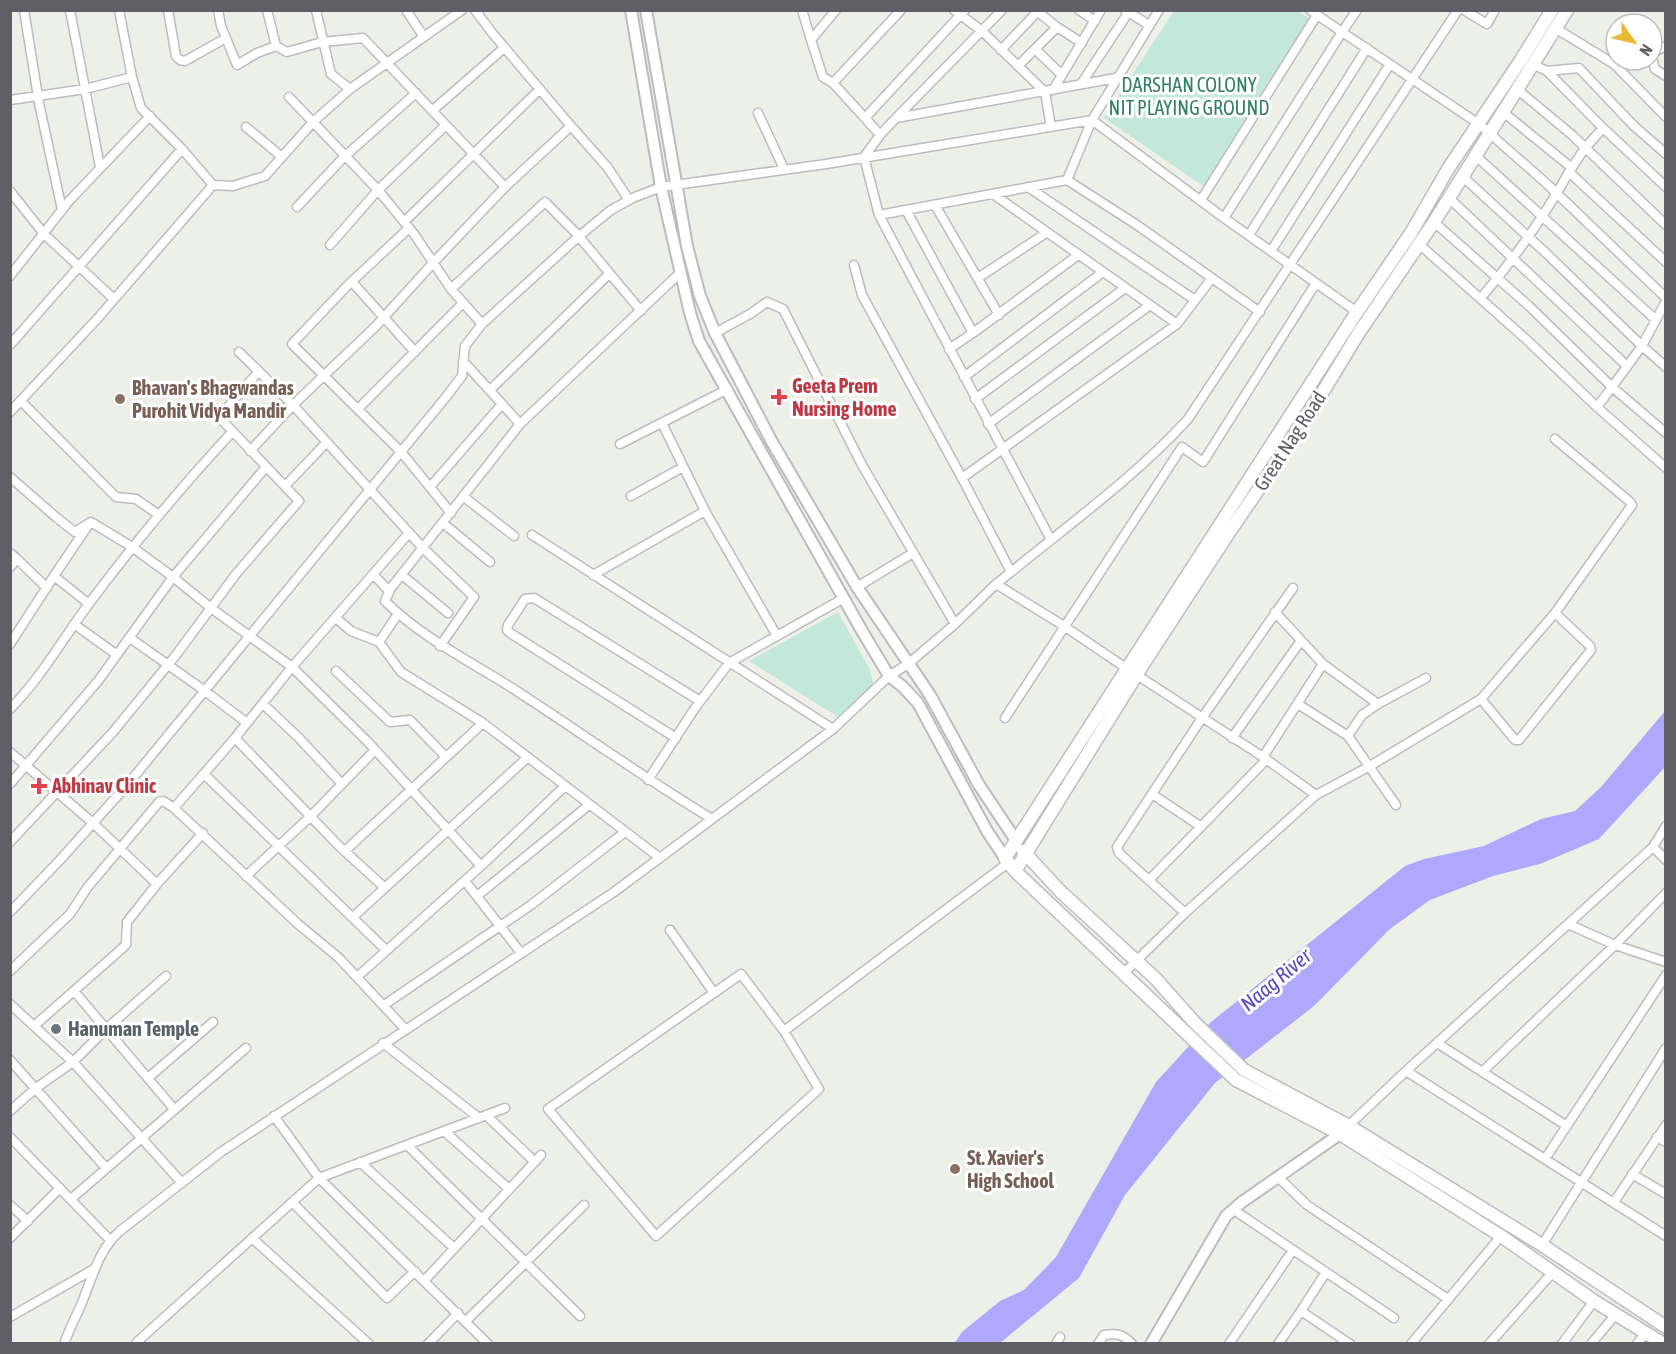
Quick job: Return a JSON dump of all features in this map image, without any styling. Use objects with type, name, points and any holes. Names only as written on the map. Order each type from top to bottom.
[{"type":"main road","name":"Great Nag Road","points":[[1009,864],[1017,842],[1126,668],[1357,312],[1411,233],[1448,169],[1552,10]]},
{"type":"main road","name":"Great Nag Road","points":[[1009,864],[1026,855],[1137,675],[1434,222],[1567,10]]},
{"type":"main road","points":[[1357,312],[1368,320]]},
{"type":"main road","points":[[1126,668],[1137,675]]},
{"type":"main road","points":[[1017,842],[1026,855],[1061,892],[1137,960],[1240,1075]]},
{"type":"main road","points":[[1009,864],[1184,1033],[1240,1075],[1345,1130],[1542,1245],[1665,1327]]},
{"type":"main road","points":[[1345,1130],[1594,1300],[1664,1344]]},
{"type":"main road","points":[[1533,1259],[1542,1245]]},
{"type":"main road","points":[[1553,1272],[1563,1259]]},
{"type":"street","points":[[24,10],[38,96],[62,210]]},
{"type":"street","points":[[70,10],[100,167]]},
{"type":"street","points":[[119,10],[132,77],[141,108],[182,149],[213,185],[233,186],[265,176],[313,122],[350,89],[462,10]]},
{"type":"street","points":[[168,10],[176,56],[180,60],[185,61],[226,38]]},
{"type":"street","points":[[218,10],[237,65],[257,53],[276,46]]},
{"type":"street","points":[[267,10],[276,46],[286,52],[322,42],[363,38],[506,187]]},
{"type":"street","points":[[316,10],[330,75],[350,89]]},
{"type":"street","points":[[406,10],[424,37]]},
{"type":"street","points":[[475,10],[504,48],[608,168],[629,200]]},
{"type":"street","points":[[631,10],[661,187],[699,341],[889,676],[918,703],[987,831],[1009,864],[784,1031]]},
{"type":"street","points":[[646,10],[687,246],[700,296],[715,333],[772,442],[857,587],[930,695],[978,785],[1017,842]]},
{"type":"street","points":[[802,10],[823,77],[833,82],[880,135]]},
{"type":"street","points":[[811,40],[836,10]]},
{"type":"street","points":[[833,82],[901,10]]},
{"type":"street","points":[[864,157],[880,135],[1002,10]]},
{"type":"street","points":[[1079,10],[1095,21]]},
{"type":"street","points":[[1051,127],[1049,91],[1062,75],[1101,10]]},
{"type":"street","points":[[1067,180],[1092,120],[1159,10]]},
{"type":"street","points":[[1224,218],[1357,10]]},
{"type":"street","points":[[64,1344],[94,1269],[110,1240],[220,1152],[614,892],[832,729],[889,676],[908,664],[954,624],[996,584],[1098,502],[1171,438],[1188,419],[1291,266],[1458,10]]},
{"type":"street","points":[[1464,10],[1486,24],[1495,10]]},
{"type":"street","points":[[1001,50],[1039,11],[1057,27],[1082,43]]},
{"type":"street","points":[[1081,84],[1127,11],[1149,25]]},
{"type":"street","points":[[865,118],[960,12],[1018,66],[1049,91]]},
{"type":"street","points":[[1201,200],[1314,13],[1479,124],[1556,194],[1665,300],[1642,346],[1597,407]]},
{"type":"street","points":[[1018,66],[1057,27]]},
{"type":"street","points":[[1555,28],[1604,58]]},
{"type":"street","points":[[433,110],[504,48]]},
{"type":"street","points":[[1249,236],[1367,48]]},
{"type":"street","points":[[1035,49],[1062,75]]},
{"type":"street","points":[[1271,251],[1390,64]]},
{"type":"street","points":[[1532,64],[1547,71],[1665,187]]},
{"type":"street","points":[[1547,71],[1579,68],[1633,125],[1665,154]]},
{"type":"street","points":[[1622,72],[1665,117]]},
{"type":"street","points":[[10,100],[85,89],[132,77]]},
{"type":"street","points":[[896,118],[1116,78]]},
{"type":"street","points":[[452,513],[402,453],[292,344],[473,153],[540,89]]},
{"type":"street","points":[[1517,89],[1585,148],[1665,225]]},
{"type":"street","points":[[297,207],[345,156],[416,93]]},
{"type":"street","points":[[289,97],[378,190],[406,225],[451,290],[482,324]]},
{"type":"street","points":[[1503,112],[1570,170],[1665,262]]},
{"type":"street","points":[[758,114],[784,169]]},
{"type":"street","points":[[11,273],[100,167],[150,116]]},
{"type":"street","points":[[10,912],[93,823],[402,453],[462,376],[465,346],[482,324],[578,237],[611,210],[629,200],[675,184],[826,164],[1092,120],[1224,218],[1357,312]]},
{"type":"street","points":[[330,245],[378,190],[446,124]]},
{"type":"street","points":[[250,451],[292,405],[326,376],[385,316],[433,262],[506,187],[572,126]]},
{"type":"street","points":[[246,127],[282,158]]},
{"type":"street","points":[[1481,298],[1543,216],[1585,148],[1603,128]]},
{"type":"street","points":[[10,345],[182,149]]},
{"type":"street","points":[[1476,156],[1656,320]]},
{"type":"street","points":[[864,157],[879,215],[1051,540]]},
{"type":"street","points":[[1462,176],[1665,367]]},
{"type":"street","points":[[879,215],[1067,180],[1260,312]]},
{"type":"street","points":[[10,412],[114,299],[213,185]]},
{"type":"street","points":[[1028,187],[1195,300]]},
{"type":"street","points":[[10,191],[44,234],[114,299]]},
{"type":"street","points":[[993,194],[1177,324]]},
{"type":"street","points":[[1449,198],[1628,366]]},
{"type":"street","points":[[451,290],[545,202],[641,311]]},
{"type":"street","points":[[935,205],[999,315]]},
{"type":"street","points":[[906,210],[973,333]]},
{"type":"street","points":[[1434,222],[1498,278],[1612,387],[1665,433]]},
{"type":"street","points":[[978,278],[1046,233]]},
{"type":"street","points":[[1419,244],[1481,298],[1665,468]]},
{"type":"street","points":[[949,350],[1078,255]]},
{"type":"street","points":[[854,265],[862,295],[1011,572]]},
{"type":"street","points":[[681,272],[520,424],[389,591],[385,601],[398,614],[440,646],[508,686],[648,780],[712,819]]},
{"type":"street","points":[[964,377],[1103,272]]},
{"type":"street","points":[[490,390],[609,274]]},
{"type":"street","points":[[962,478],[1177,324],[1212,278]]},
{"type":"street","points":[[352,282],[416,352]]},
{"type":"street","points":[[1171,438],[1203,462],[1316,283]]},
{"type":"street","points":[[975,399],[1125,288]]},
{"type":"street","points":[[715,333],[767,302],[783,309],[862,465],[954,624]]},
{"type":"street","points":[[358,409],[463,303]]},
{"type":"street","points":[[988,424],[1150,305]]},
{"type":"street","points":[[239,352],[327,442],[423,548],[474,597],[440,646]]},
{"type":"street","points":[[463,361],[520,424]]},
{"type":"street","points":[[10,842],[112,732],[168,664],[236,574],[299,501],[219,417],[259,371]]},
{"type":"street","points":[[620,444],[728,389]]},
{"type":"street","points":[[21,400],[116,497],[136,499],[159,515]]},
{"type":"street","points":[[430,487],[502,404]]},
{"type":"street","points":[[662,423],[705,511],[777,636]]},
{"type":"street","points":[[10,709],[27,692],[74,624],[132,547],[232,432]]},
{"type":"street","points":[[1124,973],[1185,913],[1316,795],[1370,766],[1481,699],[1555,613],[1632,505],[1555,439]]},
{"type":"street","points":[[285,486],[327,442]]},
{"type":"street","points":[[1005,718],[1182,447]]},
{"type":"street","points":[[10,784],[66,721],[130,638],[173,577],[266,467]]},
{"type":"street","points":[[631,496],[683,467]]},
{"type":"street","points":[[10,477],[75,532],[91,522]]},
{"type":"street","points":[[464,497],[514,536]]},
{"type":"street","points":[[592,575],[705,511]]},
{"type":"street","points":[[91,522],[132,547],[292,667],[375,750],[481,866]]},
{"type":"street","points":[[10,644],[91,522]]},
{"type":"street","points":[[444,523],[490,562]]},
{"type":"street","points":[[174,808],[235,738],[292,667],[409,533]]},
{"type":"street","points":[[532,535],[832,729]]},
{"type":"street","points":[[857,587],[913,553]]},
{"type":"street","points":[[10,567],[14,556],[47,588]]},
{"type":"street","points":[[373,574],[389,591]]},
{"type":"street","points":[[402,575],[448,613]]},
{"type":"street","points":[[54,576],[89,604]]},
{"type":"street","points":[[996,584],[1065,626],[1126,668]]},
{"type":"street","points":[[1185,913],[1117,849],[1202,718],[1293,588]]},
{"type":"street","points":[[676,738],[510,633],[507,625],[525,599],[534,598],[700,701]]},
{"type":"street","points":[[648,780],[700,701],[729,663],[844,598]]},
{"type":"street","points":[[1275,612],[1300,642],[1323,664],[1378,704]]},
{"type":"street","points":[[1481,699],[1515,741],[1519,741],[1591,650],[1590,646],[1555,613]]},
{"type":"street","points":[[379,642],[398,614]]},
{"type":"street","points":[[336,618],[351,631],[379,642],[401,672],[483,723],[660,858]]},
{"type":"street","points":[[74,624],[117,655]]},
{"type":"street","points":[[130,638],[247,723]]},
{"type":"street","points":[[1232,738],[1300,642]]},
{"type":"street","points":[[1149,880],[1265,758],[1323,664]]},
{"type":"street","points":[[336,671],[390,722],[410,720],[445,756]]},
{"type":"street","points":[[1137,675],[1265,758],[1316,795]]},
{"type":"street","points":[[1348,736],[1362,715],[1426,678]]},
{"type":"street","points":[[263,704],[342,784]]},
{"type":"street","points":[[1298,704],[1348,736],[1396,805]]},
{"type":"street","points":[[346,850],[483,723]]},
{"type":"street","points":[[235,738],[385,888]]},
{"type":"street","points":[[246,876],[311,816],[375,750]]},
{"type":"street","points":[[10,752],[93,823],[157,884]]},
{"type":"street","points":[[353,917],[528,757]]},
{"type":"street","points":[[204,774],[386,950]]},
{"type":"street","points":[[357,977],[465,881],[565,786]]},
{"type":"street","points":[[1152,794],[1200,826]]},
{"type":"street","points":[[13,965],[70,914],[87,888],[159,802],[163,801],[174,808],[298,924],[339,958],[405,1029]]},
{"type":"street","points":[[477,896],[589,805]]},
{"type":"street","points":[[1151,1344],[1226,1216],[1345,1130],[1406,1071],[1653,847],[1665,826]]},
{"type":"street","points":[[384,1005],[501,927],[625,832]]},
{"type":"street","points":[[34,1026],[126,945],[127,922],[157,884],[203,834]]},
{"type":"street","points":[[1653,847],[1665,860]]},
{"type":"street","points":[[465,881],[521,952]]},
{"type":"street","points":[[1482,1072],[1655,906],[1665,893]]},
{"type":"street","points":[[1655,906],[1665,910]]},
{"type":"street","points":[[1568,924],[1615,945],[1665,962]]},
{"type":"street","points":[[670,930],[714,993]]},
{"type":"street","points":[[741,974],[784,1031],[819,1089],[656,1236],[548,1109],[741,974]]},
{"type":"street","points":[[10,1111],[36,1088],[73,1062],[166,975]]},
{"type":"street","points":[[1545,1159],[1665,975]]},
{"type":"street","points":[[74,991],[174,1109]]},
{"type":"street","points":[[10,1004],[73,1062],[182,1183]]},
{"type":"street","points":[[148,1078],[213,1022]]},
{"type":"street","points":[[383,1043],[482,1117],[535,1162]]},
{"type":"street","points":[[1437,1043],[1567,1126]]},
{"type":"street","points":[[71,1199],[246,1048]]},
{"type":"street","points":[[1542,1245],[1665,1048]]},
{"type":"street","points":[[10,1060],[106,1168]]},
{"type":"street","points":[[1406,1071],[1665,1236]]},
{"type":"street","points":[[137,1342],[319,1178],[505,1108]]},
{"type":"street","points":[[274,1116],[319,1178],[489,1344]]},
{"type":"street","points":[[1614,1202],[1632,1174],[1661,1140],[1665,1125]]},
{"type":"street","points":[[444,1131],[509,1189]]},
{"type":"street","points":[[10,1137],[110,1240]]},
{"type":"street","points":[[407,1145],[580,1317]]},
{"type":"street","points":[[424,1281],[541,1155]]},
{"type":"street","points":[[360,1162],[454,1248]]},
{"type":"street","points":[[1632,1174],[1665,1194]]},
{"type":"street","points":[[1278,1177],[1306,1205],[1448,1299]]},
{"type":"street","points":[[10,1238],[60,1188]]},
{"type":"street","points":[[292,1202],[387,1298],[415,1271]]},
{"type":"street","points":[[10,1204],[28,1221]]},
{"type":"street","points":[[466,1321],[584,1205]]},
{"type":"street","points":[[1234,1210],[1394,1318]]},
{"type":"street","points":[[1411,1344],[1500,1236]]},
{"type":"street","points":[[252,1238],[369,1344]]},
{"type":"street","points":[[1229,1344],[1293,1250]]},
{"type":"street","points":[[10,1317],[94,1269]]},
{"type":"street","points":[[1278,1344],[1326,1272]]},
{"type":"street","points":[[1489,1344],[1553,1272]]},
{"type":"street","points":[[1562,1344],[1594,1300]]},
{"type":"street","points":[[1300,1311],[1350,1344]]},
{"type":"street","points":[[428,1344],[458,1313]]},
{"type":"street","points":[[1591,1344],[1616,1314]]},
{"type":"street","points":[[1637,1344],[1646,1332]]},
{"type":"street","points":[[1098,1344],[1104,1335],[1113,1334],[1124,1335],[1132,1344]]},
{"type":"green space","name":"DARSHAN COLONY NIT PLAYING GROUND","points":[[1174,11],[1298,11],[1309,18],[1203,186],[1104,118]]},
{"type":"green space","points":[[838,612],[870,670],[873,682],[865,699],[838,717],[749,661]]},
{"type":"water","name":"Naag River","points":[[1665,711],[1665,767],[1599,839],[1540,864],[1493,876],[1430,900],[1390,929],[1314,1006],[1215,1083],[1125,1195],[1079,1278],[1000,1343],[954,1344],[962,1332],[1000,1301],[1024,1290],[1056,1257],[1156,1082],[1211,1022],[1405,866],[1424,859],[1484,846],[1541,819],[1575,811],[1601,787]]},
{"type":"place","name":"Geeta Prem Nursing Home","points":[[779,397]]},
{"type":"place","name":"Bhavan's Bhagwandas Purohit Vidya Mandir","points":[[120,399]]},
{"type":"place","name":"Abhinav Clinic","points":[[39,786]]},
{"type":"place","name":"Hanuman Temple","points":[[56,1029]]},
{"type":"place","name":"St. Xavier's High School","points":[[955,1169]]}]
